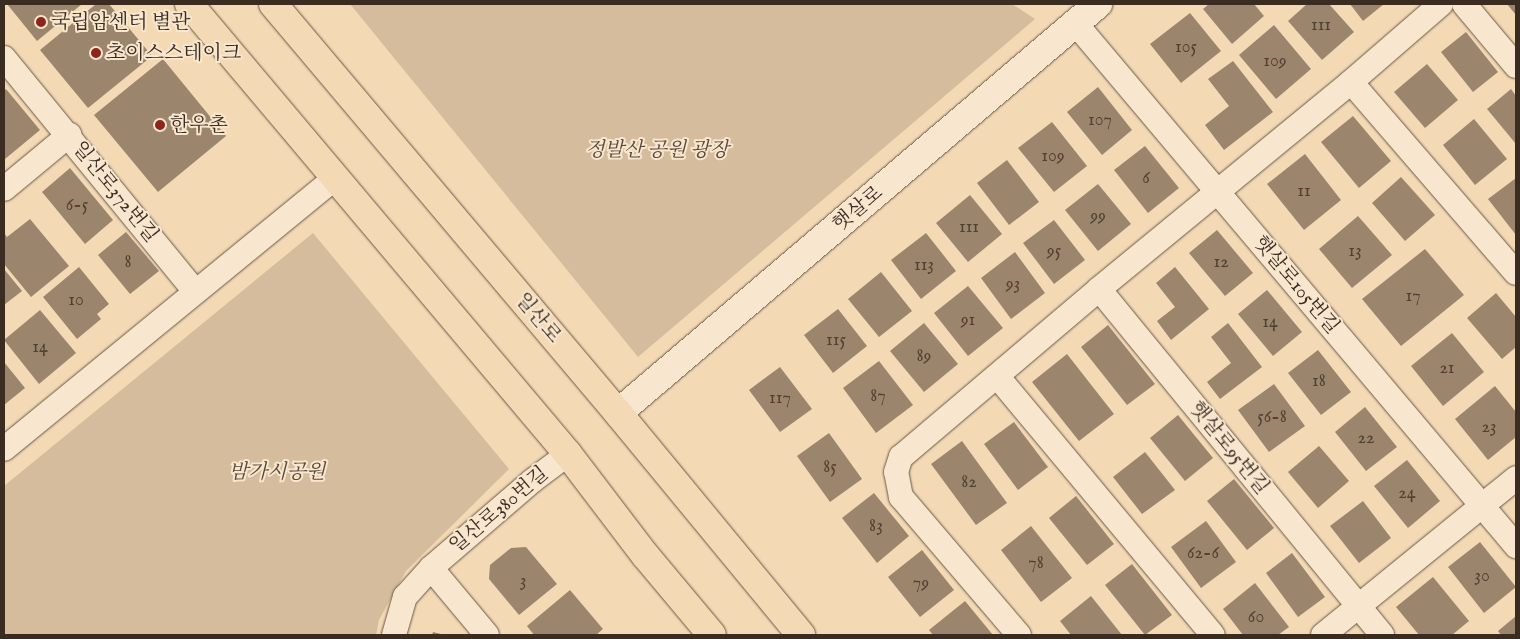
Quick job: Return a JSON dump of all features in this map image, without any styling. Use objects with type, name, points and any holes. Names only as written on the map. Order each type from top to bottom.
[{"type":"main road","points":[[189,4],[568,454],[645,555],[712,635]]},
{"type":"main road","name":"일산로","points":[[273,4],[618,413],[801,635]]},
{"type":"street","name":"햇살로","points":[[618,413],[1098,4]]},
{"type":"street","points":[[1019,635],[901,497],[896,472],[901,457],[1099,289],[1351,82],[1441,4]]},
{"type":"street","points":[[1464,4],[1516,66]]},
{"type":"street","name":"햇살로105번길","points":[[1076,24],[1516,546]]},
{"type":"street","points":[[4,58],[68,135]]},
{"type":"street","points":[[1351,82],[1516,273]]},
{"type":"street","name":"일산로372번길","points":[[4,189],[68,135],[195,291]]},
{"type":"street","points":[[4,449],[336,177]]},
{"type":"street","name":"햇살로95번길","points":[[1099,289],[1358,606]]},
{"type":"street","points":[[997,376],[1213,635]]},
{"type":"street","name":"일산로380번길","points":[[394,635],[405,597],[431,568],[532,481],[568,454]]},
{"type":"street","points":[[1323,635],[1516,478]]},
{"type":"street","name":"일산로380번길","points":[[431,568],[487,635]]},
{"type":"street","points":[[1358,606],[1382,635]]},
{"type":"green space","name":"정발산 공원 광장","points":[[350,4],[1012,4],[1035,19],[638,357]]},
{"type":"green space","name":"밤가시공원","points":[[313,233],[509,469],[406,571],[379,620],[376,635],[4,635],[4,486]]},
{"type":"building","name":"국립암센터 별관","points":[[7,4],[82,4],[37,41]]},
{"type":"building","name":"초이스스테이크","points":[[96,4],[109,4],[152,56],[88,108],[40,50]]},
{"type":"building","points":[[1209,4],[1254,4],[1264,16],[1232,44],[1203,9]]},
{"type":"building","points":[[1307,4],[1329,4],[1354,32],[1322,60],[1288,21]]},
{"type":"building","points":[[1350,4],[1384,4],[1363,21]]},
{"type":"building","points":[[1507,4],[1516,4],[1516,15]]},
{"type":"building","points":[[1190,13],[1221,51],[1181,83],[1150,44]]},
{"type":"building","points":[[1274,25],[1311,69],[1276,99],[1239,55]]},
{"type":"building","points":[[1466,32],[1498,72],[1473,92],[1441,52]]},
{"type":"building","name":"한우촌","points":[[163,59],[226,136],[158,192],[94,115]]},
{"type":"building","points":[[1233,61],[1273,112],[1224,150],[1205,125],[1229,106],[1208,79]]},
{"type":"building","points":[[1427,64],[1458,100],[1425,128],[1394,92]]},
{"type":"building","points":[[1098,87],[1132,130],[1102,155],[1067,112]]},
{"type":"building","points":[[6,89],[40,130],[5,159],[4,91]]},
{"type":"building","points":[[1511,89],[1516,96],[1516,144],[1487,109]]},
{"type":"building","points":[[1353,116],[1391,161],[1359,188],[1321,142]]},
{"type":"building","points":[[1474,119],[1507,159],[1475,185],[1443,145]]},
{"type":"building","points":[[1052,122],[1087,166],[1054,192],[1018,148]]},
{"type":"building","points":[[1145,146],[1179,188],[1148,213],[1114,170]]},
{"type":"building","points":[[1305,154],[1341,200],[1304,230],[1267,184]]},
{"type":"building","points":[[1007,160],[1039,202],[1009,225],[977,183]]},
{"type":"building","points":[[70,168],[113,220],[85,244],[42,192]]},
{"type":"building","points":[[1401,177],[1435,215],[1405,241],[1372,203]]},
{"type":"building","points":[[1516,178],[1516,235],[1488,199]]},
{"type":"building","points":[[1098,184],[1131,224],[1098,251],[1065,210]]},
{"type":"building","points":[[970,195],[1002,234],[968,262],[936,223]]},
{"type":"building","points":[[1358,216],[1392,255],[1352,288],[1319,249]]},
{"type":"building","points":[[30,219],[69,266],[31,297],[4,264],[4,233],[7,237]]},
{"type":"building","points":[[1054,220],[1085,260],[1054,284],[1023,243]]},
{"type":"building","points":[[1217,230],[1253,273],[1225,296],[1189,253]]},
{"type":"building","points":[[126,232],[159,271],[130,294],[98,255]]},
{"type":"building","points":[[926,233],[956,271],[921,299],[891,260]]},
{"type":"building","points":[[1425,249],[1464,295],[1401,346],[1362,299]]},
{"type":"building","points":[[1015,252],[1045,293],[1011,319],[981,278]]},
{"type":"building","points":[[79,267],[109,304],[97,314],[101,319],[77,339],[43,297]]},
{"type":"building","points":[[1175,267],[1209,309],[1171,340],[1157,321],[1175,307],[1156,283]]},
{"type":"building","points":[[4,269],[22,291],[4,305]]},
{"type":"building","points":[[881,272],[912,311],[879,337],[848,299]]},
{"type":"building","points":[[968,286],[1003,328],[968,356],[934,313]]},
{"type":"building","points":[[1267,290],[1302,332],[1273,356],[1238,314]]},
{"type":"building","points":[[1496,293],[1516,317],[1516,347],[1502,359],[1467,318]]},
{"type":"building","points":[[838,309],[867,346],[833,373],[804,335]]},
{"type":"building","points":[[40,310],[76,353],[39,384],[4,340]]},
{"type":"building","points":[[924,323],[958,364],[924,392],[890,351]]},
{"type":"building","points":[[1228,323],[1262,367],[1220,399],[1207,382],[1231,363],[1211,337]]},
{"type":"building","points":[[1108,325],[1155,384],[1127,405],[1081,347]]},
{"type":"building","points":[[1452,333],[1484,372],[1443,406],[1411,366]]},
{"type":"building","points":[[1318,350],[1351,392],[1321,415],[1288,373]]},
{"type":"building","points":[[1067,354],[1114,414],[1079,441],[1032,382]]},
{"type":"building","points":[[879,361],[913,405],[876,433],[843,388]]},
{"type":"building","points":[[4,362],[25,388],[4,405]]},
{"type":"building","points":[[780,367],[812,409],[780,432],[749,390]]},
{"type":"building","points":[[1274,384],[1305,426],[1269,452],[1238,410]]},
{"type":"building","points":[[1495,386],[1516,412],[1516,437],[1488,460],[1455,419]]},
{"type":"building","points":[[1365,407],[1397,447],[1366,471],[1335,432]]},
{"type":"building","points":[[1178,415],[1213,458],[1185,481],[1150,438]]},
{"type":"building","points":[[1014,422],[1048,467],[1018,490],[984,444]]},
{"type":"building","points":[[829,433],[862,479],[830,502],[797,456]]},
{"type":"building","points":[[962,441],[1007,503],[976,525],[931,464]]},
{"type":"building","points":[[1319,446],[1349,481],[1318,508],[1288,472]]},
{"type":"building","points":[[1145,452],[1175,490],[1142,514],[1113,477]]},
{"type":"building","points":[[1407,460],[1440,501],[1408,528],[1374,486]]},
{"type":"building","points":[[1234,479],[1274,528],[1247,550],[1207,501]]},
{"type":"building","points":[[874,493],[909,536],[877,563],[842,518]]},
{"type":"building","points":[[1076,496],[1114,544],[1087,565],[1049,518]]},
{"type":"building","points":[[1363,501],[1391,538],[1359,563],[1330,526]]},
{"type":"building","points":[[1206,521],[1236,562],[1201,588],[1171,547]]},
{"type":"building","points":[[1031,526],[1072,578],[1041,602],[1001,550]]},
{"type":"building","points":[[1480,542],[1516,587],[1484,613],[1448,567]]},
{"type":"building","points":[[526,547],[557,584],[519,615],[489,579],[490,565],[511,548]]},
{"type":"building","points":[[922,550],[954,590],[920,617],[888,577]]},
{"type":"building","points":[[1292,553],[1325,597],[1298,617],[1266,573]]},
{"type":"building","points":[[1132,564],[1172,615],[1145,635],[1105,585]]},
{"type":"building","points":[[1433,577],[1469,621],[1452,635],[1419,635],[1396,607]]},
{"type":"building","points":[[1255,583],[1289,627],[1278,635],[1243,635],[1223,609]]},
{"type":"building","points":[[570,590],[603,629],[596,635],[534,635],[527,626]]},
{"type":"building","points":[[1091,596],[1122,635],[1071,635],[1060,621]]},
{"type":"building","points":[[965,601],[993,635],[933,635],[929,630]]},
{"type":"building","points":[[1516,616],[1516,635],[1501,635],[1498,631]]},
{"type":"building","points":[[433,632],[445,635],[432,635]]},
{"type":"place","name":"국립암센터 별관","points":[[41,22]]},
{"type":"place","name":"초이스스테이크","points":[[96,53]]},
{"type":"place","name":"한우촌","points":[[160,125]]}]
